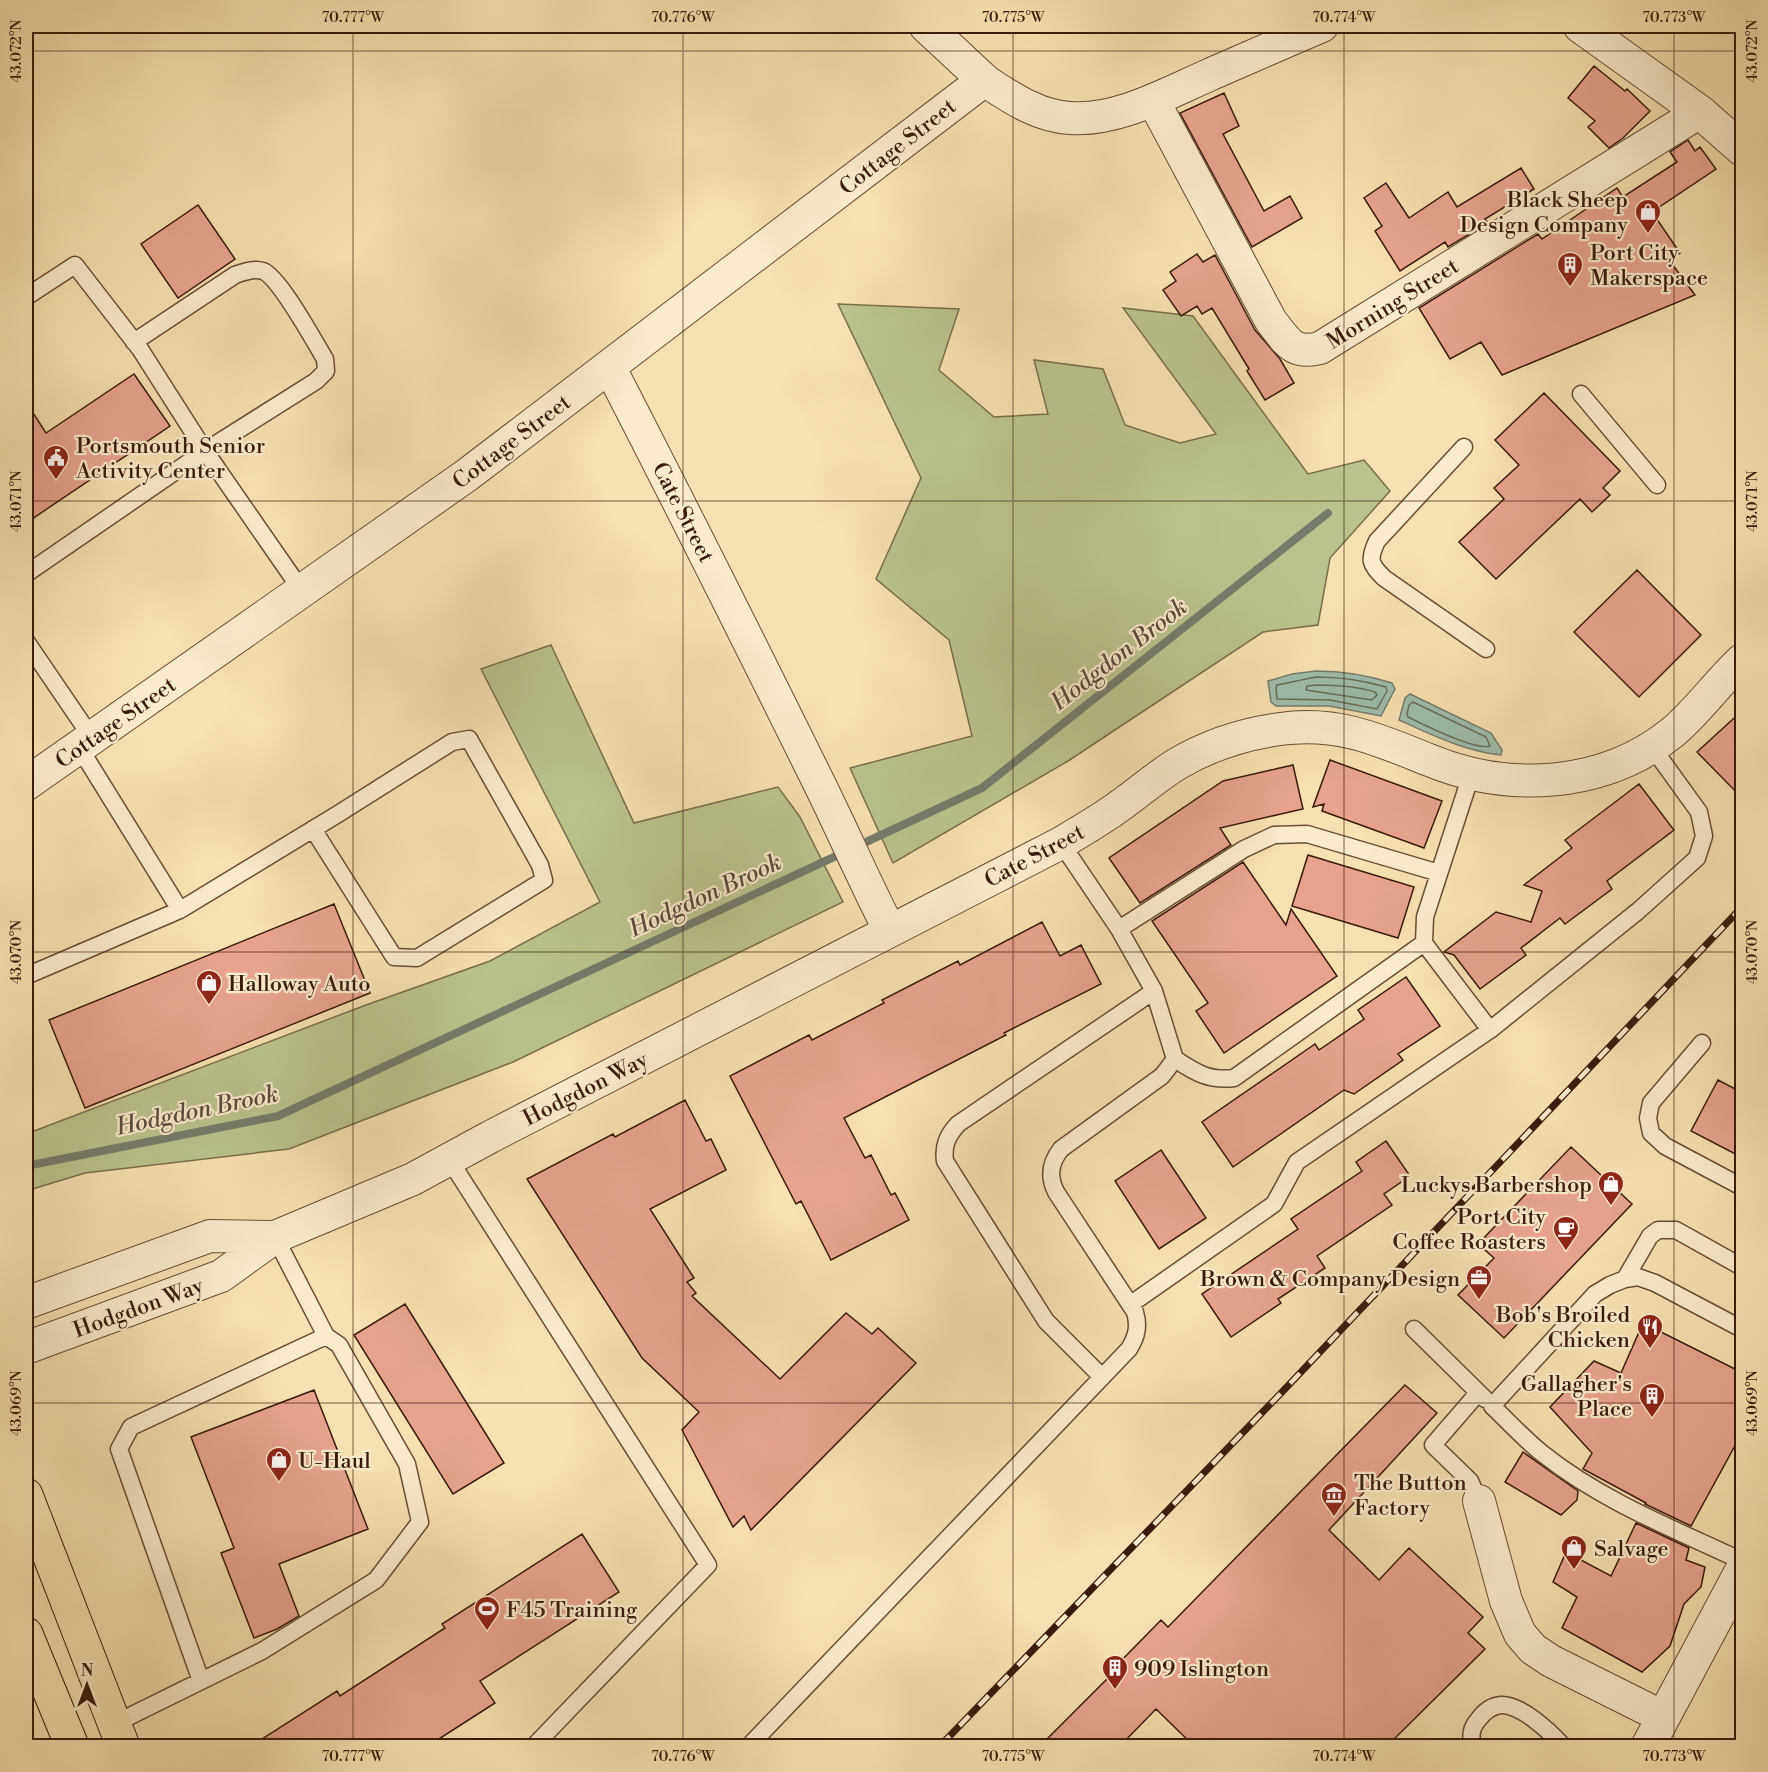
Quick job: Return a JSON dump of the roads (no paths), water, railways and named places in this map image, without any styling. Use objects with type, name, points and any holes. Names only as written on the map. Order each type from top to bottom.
[{"type":"main road","points":[[26,1495],[118,1735]]},
{"type":"main road","points":[[26,1634],[72,1746]]},
{"type":"street","points":[[926,26],[984,80],[1015,101],[1041,112],[1071,118],[1101,116],[1153,100],[1322,26]]},
{"type":"street","points":[[1580,26],[1700,112],[1743,149]]},
{"type":"street","name":"Cottage Street","points":[[26,784],[467,475],[984,80]]},
{"type":"street","name":"Morning Street","points":[[1153,100],[1271,321],[1295,349],[1307,351],[1320,348],[1700,112]]},
{"type":"street","name":"Cate Street","points":[[610,368],[720,582],[890,931],[1061,843],[1111,812],[1176,765],[1201,751],[1254,733],[1300,728],[1351,732],[1368,735],[1471,775],[1528,782],[1558,780],[1614,765],[1652,747],[1689,718],[1743,660]]},
{"type":"street","name":"Hodgdon Way","points":[[26,1348],[221,1276],[275,1237],[413,1179],[890,931]]},
{"type":"street","name":"Hodgdon Way","points":[[26,1303],[210,1236],[275,1237]]},
{"type":"street","points":[[1479,1501],[1506,1601],[1520,1634],[1533,1649],[1551,1662],[1663,1717]]},
{"type":"street","points":[[1648,1746],[1743,1570]]},
{"type":"lane","points":[[26,297],[75,265],[134,342],[302,591]]},
{"type":"lane","points":[[26,574],[206,451],[316,381],[326,371],[325,359],[279,285],[263,271],[250,270],[235,275],[134,342]]},
{"type":"lane","points":[[1581,394],[1657,485]]},
{"type":"lane","points":[[1464,447],[1377,542],[1371,554],[1372,566],[1384,578],[1486,649]]},
{"type":"lane","points":[[26,641],[86,742],[180,910]]},
{"type":"lane","points":[[26,976],[180,910],[452,742],[468,739],[540,865],[544,879],[417,958],[394,957],[313,829]]},
{"type":"lane","points":[[1131,1304],[1274,1204],[1297,1162],[1490,1030],[1638,911],[1697,858],[1704,836],[1699,812],[1652,747]]},
{"type":"lane","points":[[1471,775],[1425,917],[1424,943],[1490,1030]]},
{"type":"lane","points":[[1119,929],[1244,849],[1274,835],[1308,834],[1439,873]]},
{"type":"lane","points":[[1061,843],[1119,929],[1154,991],[1175,1059],[1209,1078],[1220,1080],[1234,1078],[1424,943]]},
{"type":"lane","points":[[1102,1377],[1046,1321],[945,1161],[944,1151],[946,1140],[958,1124],[1154,991]]},
{"type":"lane","points":[[1702,1043],[1651,1103],[1648,1118],[1651,1133],[1665,1146],[1743,1187]]},
{"type":"lane","points":[[749,1746],[1135,1341],[1138,1322],[1131,1304],[1056,1192],[1052,1183],[1051,1164],[1061,1149],[1162,1076],[1175,1059]]},
{"type":"lane","points":[[449,1159],[708,1565],[534,1746]]},
{"type":"lane","points":[[1625,1279],[1650,1236],[1658,1230],[1676,1230],[1743,1267]]},
{"type":"lane","points":[[118,1735],[201,1681],[262,1651],[376,1580],[420,1522],[407,1464],[339,1345],[326,1336],[275,1237]]},
{"type":"lane","points":[[1492,1406],[1595,1294],[1625,1279],[1638,1278],[1655,1283],[1743,1329]]},
{"type":"lane","points":[[1414,1329],[1542,1453],[1627,1508],[1743,1561]]},
{"type":"lane","points":[[201,1681],[119,1449],[131,1427],[326,1336]]},
{"type":"lane","points":[[1478,1393],[1433,1445],[1470,1481],[1479,1501]]},
{"type":"lane","points":[[1473,1746],[1470,1738],[1474,1725],[1485,1711],[1500,1705],[1518,1710],[1550,1732],[1563,1746]]},
{"type":"water","points":[[1316,671],[1373,678],[1392,683],[1395,689],[1381,716],[1329,706],[1276,706],[1271,702],[1268,681],[1292,674]]},
{"type":"water","points":[[1410,694],[1491,733],[1502,750],[1501,755],[1462,746],[1399,720],[1405,698]]},
{"type":"waterway","name":"Hodgdon Brook","points":[[26,1166],[278,1116],[982,788],[1328,513]]},
{"type":"railway","points":[[940,1746],[1283,1391],[1742,907]]},
{"type":"place","name":"Black Sheep Design Company","points":[[1648,235]]},
{"type":"place","name":"Port City Makerspace","points":[[1570,288]]},
{"type":"place","name":"Portsmouth Senior Activity Center","points":[[56,481]]},
{"type":"place","name":"Halloway Auto","points":[[209,1006]]},
{"type":"place","name":"Luckys Barbershop","points":[[1611,1207]]},
{"type":"place","name":"Port City Coffee Roasters","points":[[1566,1252]]},
{"type":"place","name":"Brown & Company Design","points":[[1479,1301]]},
{"type":"place","name":"Bob's Broiled Chicken","points":[[1650,1350]]},
{"type":"place","name":"Gallagher's Place","points":[[1652,1419]]},
{"type":"place","name":"U-Haul","points":[[279,1483]]},
{"type":"place","name":"The Button Factory","points":[[1334,1518]]},
{"type":"place","name":"Salvage","points":[[1574,1571]]},
{"type":"place","name":"F45 Training","points":[[487,1632]]},
{"type":"place","name":"909 Islington","points":[[1115,1691]]}]
